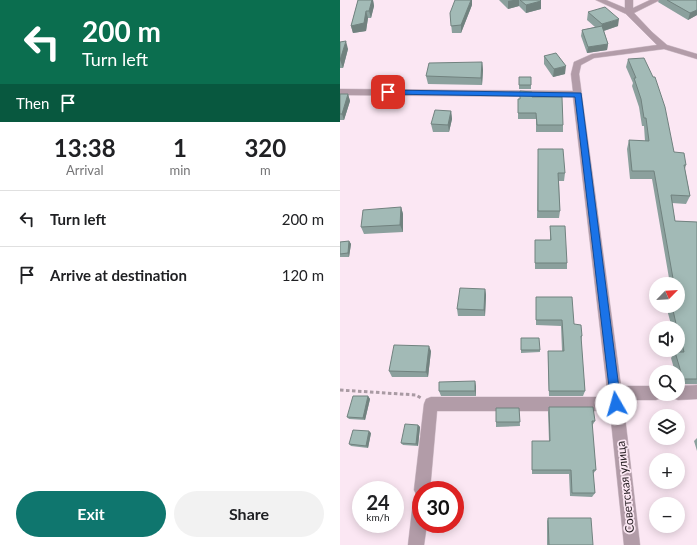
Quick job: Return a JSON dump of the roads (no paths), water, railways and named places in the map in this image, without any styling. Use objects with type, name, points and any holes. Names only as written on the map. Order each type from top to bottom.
[{"type":"street","points":[[600,0],[629,12],[649,34],[664,47],[697,57]]},
{"type":"street","points":[[629,0],[629,12]]},
{"type":"street","points":[[629,12],[656,0]]},
{"type":"street","name":"Советская улица","points":[[632,545],[575,74],[577,64],[592,56],[664,47]]},
{"type":"street","points":[[340,92],[578,94]]},
{"type":"street","points":[[685,393],[697,392]]},
{"type":"street","points":[[423,481],[432,404],[615,398],[649,394]]},
{"type":"street","points":[[416,545],[417,533]]}]
